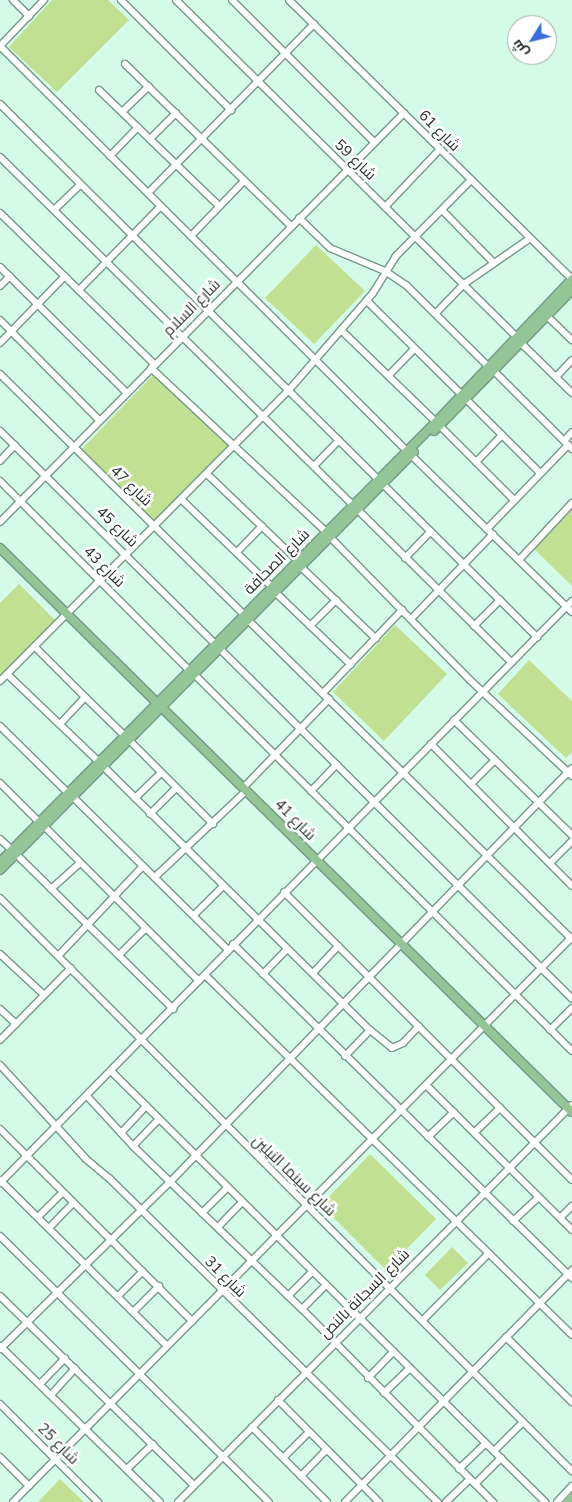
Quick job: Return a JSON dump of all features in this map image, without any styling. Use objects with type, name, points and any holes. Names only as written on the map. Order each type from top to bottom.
[{"type":"main road","name":"شارع الصحافة","points":[[0,870],[14,852],[438,424],[519,340],[572,279]]},
{"type":"main road","name":"شارع الصحافة","points":[[519,340],[547,316],[572,290]]},
{"type":"main road","name":"شارع 41","points":[[0,548],[160,704],[483,1026],[571,1108]]},
{"type":"main road","name":"شارع الصحافة","points":[[0,862],[14,852]]},
{"type":"main road","points":[[567,1502],[572,1497]]},
{"type":"street","points":[[13,0],[29,16]]},
{"type":"street","points":[[44,0],[0,46],[409,453],[569,609]]},
{"type":"street","points":[[121,0],[230,110]]},
{"type":"street","name":"شارع 59","points":[[176,0],[572,393]]},
{"type":"street","points":[[232,0],[374,142]]},
{"type":"street","name":"شارع 61","points":[[289,0],[529,239],[572,279]]},
{"type":"street","points":[[148,193],[314,24]]},
{"type":"street","points":[[125,64],[291,226]]},
{"type":"street","points":[[122,112],[149,86]]},
{"type":"street","points":[[99,90],[219,206]]},
{"type":"street","points":[[0,104],[537,637]]},
{"type":"street","points":[[150,139],[176,113]]},
{"type":"street","name":"شارع السلام","points":[[0,522],[404,113]]},
{"type":"street","points":[[110,156],[138,127]]},
{"type":"street","points":[[385,207],[440,149]]},
{"type":"street","points":[[0,157],[512,663]]},
{"type":"street","points":[[0,681],[264,417],[342,331],[367,301],[385,271],[415,236],[471,180]]},
{"type":"street","points":[[191,236],[244,181]]},
{"type":"street","points":[[54,210],[81,184]]},
{"type":"street","points":[[79,290],[161,206]]},
{"type":"street","points":[[442,210],[493,262]]},
{"type":"street","points":[[0,212],[234,447],[328,535],[484,691],[571,772],[368,975],[343,1003],[223,1124],[170,1182],[110,1238],[1,1347],[160,1502]]},
{"type":"street","points":[[299,218],[330,248],[385,271],[406,284],[437,312],[568,445]]},
{"type":"street","points":[[437,312],[464,284],[493,262],[529,239]]},
{"type":"street","points":[[0,266],[126,393]]},
{"type":"street","points":[[0,286],[10,276]]},
{"type":"street","points":[[0,342],[65,276]]},
{"type":"street","points":[[367,301],[540,473]]},
{"type":"street","points":[[547,316],[572,340]]},
{"type":"street","points":[[0,320],[99,420]]},
{"type":"street","points":[[342,331],[389,375],[514,500]]},
{"type":"street","points":[[389,375],[414,349]]},
{"type":"street","points":[[556,377],[572,360]]},
{"type":"street","name":"شارع 47","points":[[0,374],[571,939]]},
{"type":"street","name":"شارع 45","points":[[0,431],[128,555],[572,999]]},
{"type":"street","points":[[487,529],[568,445],[572,432]]},
{"type":"street","points":[[476,462],[502,435]]},
{"type":"street","points":[[314,466],[339,440]]},
{"type":"street","points":[[0,462],[15,446]]},
{"type":"street","points":[[208,474],[376,639]]},
{"type":"street","name":"شارع 43","points":[[0,481],[572,1051]]},
{"type":"street","points":[[182,501],[237,552],[273,590],[351,665]]},
{"type":"street","points":[[519,560],[572,503]]},
{"type":"street","points":[[237,552],[262,526]]},
{"type":"street","points":[[405,558],[431,531]]},
{"type":"street","points":[[411,618],[493,534]]},
{"type":"street","points":[[310,626],[336,600]]},
{"type":"street","points":[[474,626],[500,600]]},
{"type":"street","points":[[167,1346],[50,1226],[1,1181],[28,1157],[173,1009],[257,919],[454,720],[537,637],[569,609],[572,601]]},
{"type":"street","points":[[323,693],[402,610]]},
{"type":"street","points":[[34,647],[212,824]]},
{"type":"street","points":[[7,674],[101,764],[370,1030],[392,1048],[404,1044],[419,1026]]},
{"type":"street","points":[[60,724],[85,698]]},
{"type":"street","points":[[155,877],[212,824],[274,755],[329,699]]},
{"type":"street","points":[[454,720],[572,835]]},
{"type":"street","points":[[0,726],[228,950]]},
{"type":"street","points":[[431,744],[572,886]]},
{"type":"street","points":[[471,784],[495,760]]},
{"type":"street","points":[[312,791],[337,764]]},
{"type":"street","points":[[135,798],[161,773]]},
{"type":"street","points":[[2,787],[42,824],[199,981]]},
{"type":"street","points":[[150,814],[176,788]]},
{"type":"street","points":[[0,839],[173,1009]]},
{"type":"street","points":[[550,863],[572,841]]},
{"type":"street","points":[[50,889],[80,863]]},
{"type":"street","points":[[59,955],[143,866]]},
{"type":"street","points":[[194,916],[223,886]]},
{"type":"street","points":[[284,892],[572,1180]]},
{"type":"street","name":"شارع سينما النيلين","points":[[0,898],[59,955],[223,1124],[390,1287],[572,1471]]},
{"type":"street","points":[[119,955],[146,928]]},
{"type":"street","points":[[13,1502],[571,939]]},
{"type":"street","points":[[233,944],[484,1193],[571,1274],[472,1370],[345,1502]]},
{"type":"street","points":[[313,973],[338,946]]},
{"type":"street","points":[[263,974],[287,949]]},
{"type":"street","points":[[0,954],[43,994]]},
{"type":"street","points":[[0,1040],[43,994],[71,968]]},
{"type":"street","points":[[205,975],[487,1255],[572,1335]]},
{"type":"street","points":[[550,1030],[572,1008]]},
{"type":"street","points":[[0,1009],[16,1024]]},
{"type":"street","points":[[346,1056],[370,1030]]},
{"type":"street","name":"شارع 31","points":[[0,1065],[59,1125],[86,1158],[438,1502]]},
{"type":"street","points":[[111,1071],[226,1189],[360,1317],[545,1502]]},
{"type":"street","points":[[426,1085],[572,1230]]},
{"type":"street","points":[[87,1096],[133,1146],[302,1309],[334,1344],[492,1502]]},
{"type":"street","points":[[121,1133],[146,1106]]},
{"type":"street","points":[[475,1132],[500,1108]]},
{"type":"street","name":"شارع السجانة بالنص","points":[[178,1502],[454,1222],[571,1108]]},
{"type":"street","points":[[428,1137],[454,1112]]},
{"type":"street","points":[[133,1146],[159,1120]]},
{"type":"street","points":[[0,1129],[192,1321]]},
{"type":"street","points":[[202,1213],[226,1189]]},
{"type":"street","points":[[39,1216],[62,1193]]},
{"type":"street","points":[[514,1222],[539,1197]]},
{"type":"street","points":[[50,1226],[73,1203]]},
{"type":"street","points":[[218,1227],[241,1203]]},
{"type":"street","points":[[560,1218],[572,1206]]},
{"type":"street","points":[[0,1236],[138,1375],[269,1502]]},
{"type":"street","points":[[423,1320],[487,1255]]},
{"type":"street","points":[[118,1296],[143,1271]]},
{"type":"street","points":[[288,1296],[312,1272]]},
{"type":"street","points":[[302,1309],[326,1285]]},
{"type":"street","points":[[133,1312],[159,1286]]},
{"type":"street","points":[[0,1296],[112,1403],[194,1485]]},
{"type":"street","points":[[506,1337],[572,1402]]},
{"type":"street","points":[[368,1378],[394,1351]]},
{"type":"street","points":[[40,1384],[65,1358]]},
{"type":"street","points":[[51,1395],[75,1368]]},
{"type":"street","points":[[384,1394],[410,1368]]},
{"type":"street","points":[[278,1400],[379,1502]]},
{"type":"street","name":"شارع 25","points":[[0,1404],[98,1502]]},
{"type":"street","points":[[494,1451],[523,1422]]},
{"type":"street","points":[[252,1427],[327,1502]]},
{"type":"street","points":[[283,1458],[309,1432]]},
{"type":"street","points":[[459,1468],[486,1443]]},
{"type":"street","points":[[127,1470],[152,1444]]},
{"type":"street","points":[[301,1476],[326,1449]]},
{"type":"street","points":[[0,1457],[29,1486]]},
{"type":"street","points":[[446,1502],[501,1458]]},
{"type":"street","points":[[556,1502],[572,1486]]},
{"type":"green space","points":[[52,0],[108,0],[129,20],[57,92],[9,47]]},
{"type":"green space","points":[[316,245],[365,291],[314,344],[265,298]]},
{"type":"green space","points":[[154,374],[229,446],[156,522],[81,450]]},
{"type":"green space","points":[[572,508],[572,586],[533,548]]},
{"type":"green space","points":[[19,584],[56,621],[0,676],[0,603]]},
{"type":"green space","points":[[395,625],[447,674],[384,741],[333,692]]},
{"type":"green space","points":[[529,660],[572,701],[572,752],[566,758],[498,694]]},
{"type":"green space","points":[[370,1154],[436,1219],[386,1270],[321,1205]]},
{"type":"green space","points":[[452,1247],[468,1263],[440,1290],[425,1275]]},
{"type":"green space","points":[[60,1479],[84,1502],[38,1502]]}]
